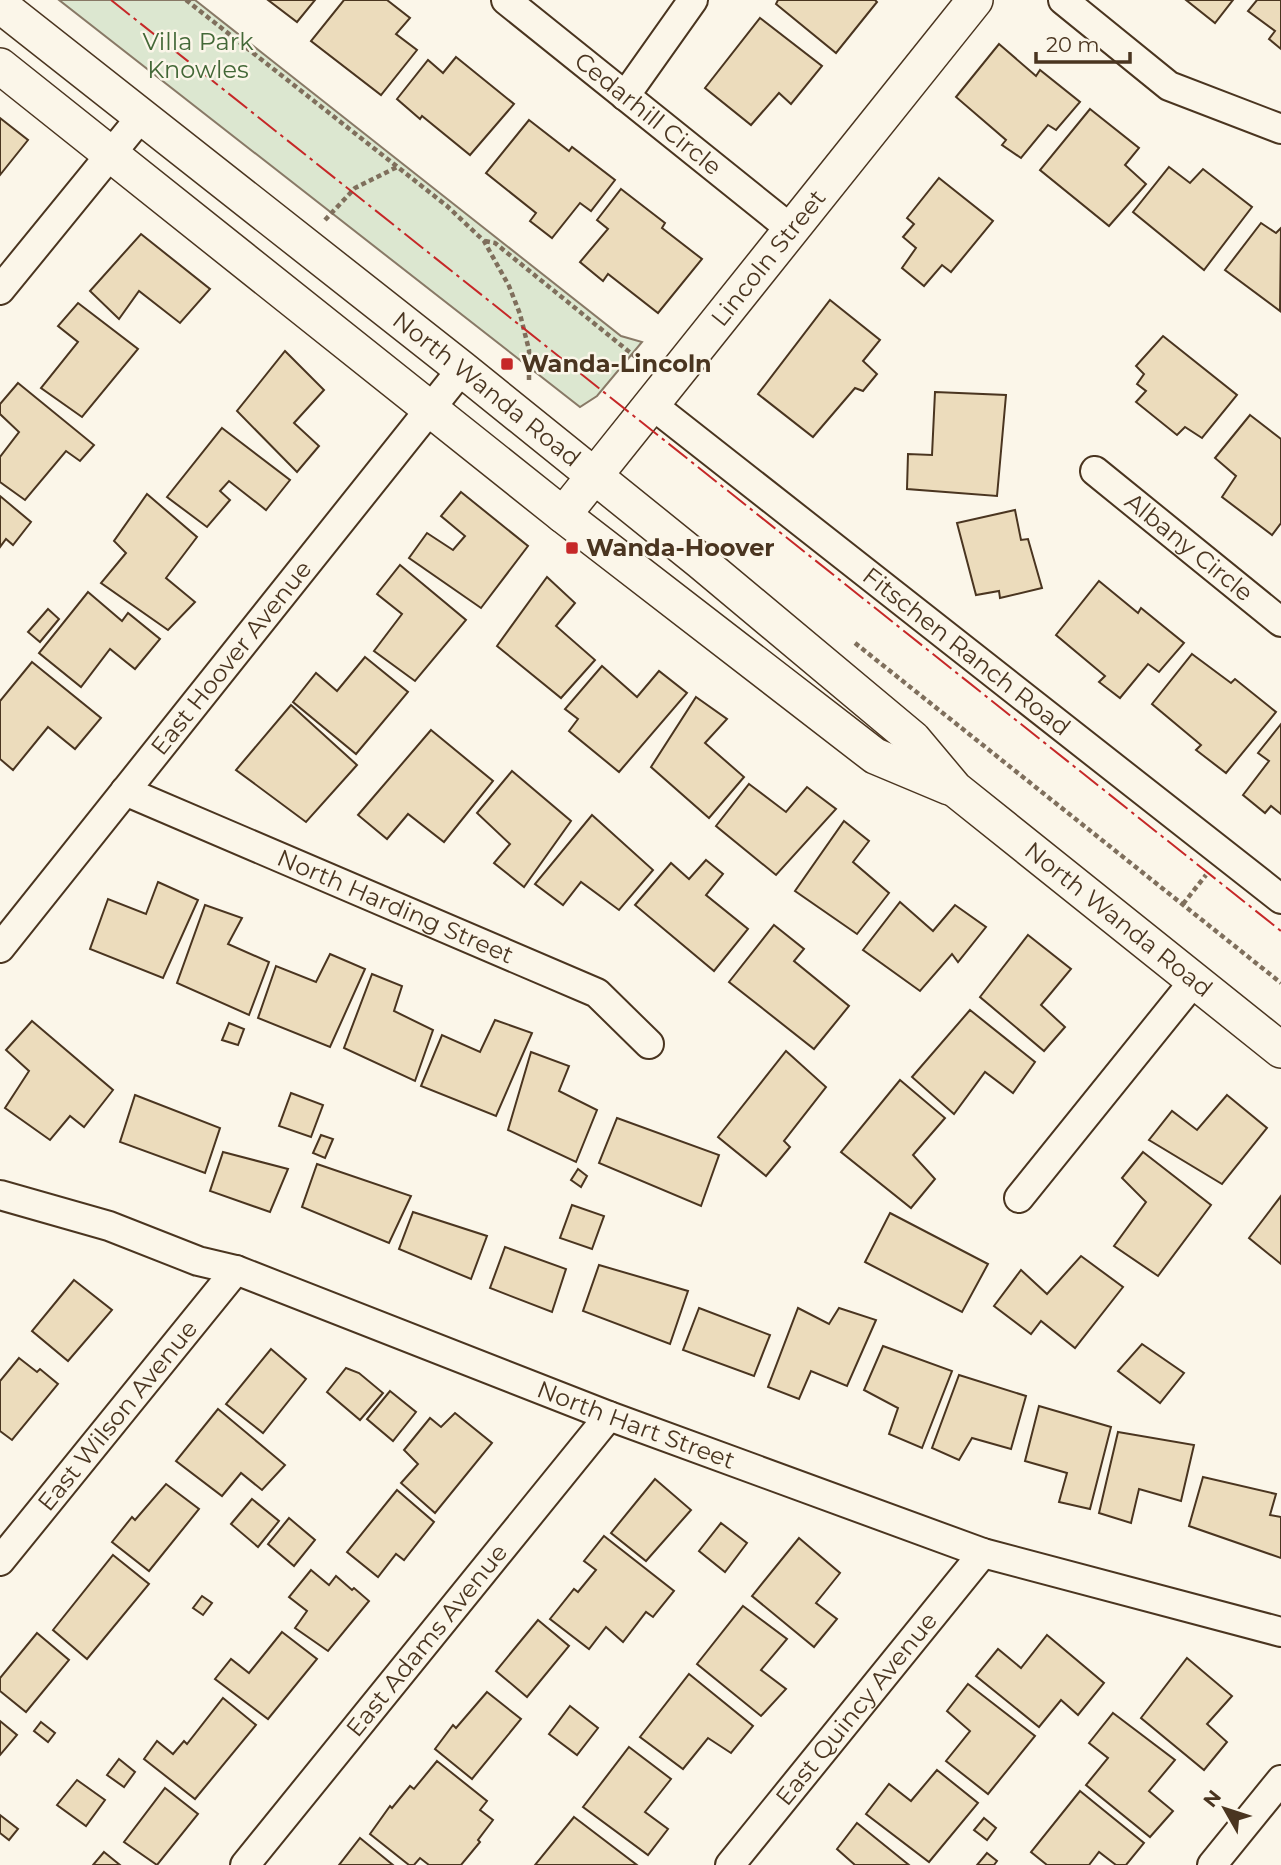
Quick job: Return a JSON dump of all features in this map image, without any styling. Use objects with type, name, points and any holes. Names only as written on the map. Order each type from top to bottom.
[{"type":"street","name":"Cedarhill Circle","points":[[506,0],[792,229]]},
{"type":"street","points":[[625,96],[693,0]]},
{"type":"street","name":"Lincoln Street","points":[[562,515],[975,0]]},
{"type":"street","points":[[1063,0],[1168,86],[1281,129]]},
{"type":"street","name":"North Wanda Road","points":[[0,5],[594,475],[913,739],[956,789],[1281,1050]]},
{"type":"street","name":"North Wanda Road","points":[[0,66],[562,515],[875,756],[956,789]]},
{"type":"street","points":[[0,290],[141,117]]},
{"type":"street","name":"East Hoover Avenue","points":[[0,948],[462,369]]},
{"type":"street","name":"Fitschen Ranch Road","points":[[660,393],[1281,899]]},
{"type":"street","name":"Albany Circle","points":[[1095,471],[1281,622]]},
{"type":"street","name":"North Harding Street","points":[[125,791],[597,993],[649,1044]]},
{"type":"street","points":[[1019,1198],[1194,981]]},
{"type":"street","name":"North Hart Street","points":[[0,1195],[109,1226],[198,1261],[236,1270],[609,1416],[983,1553],[1281,1632]]},
{"type":"street","name":"East Wilson Avenue","points":[[0,1561],[236,1270]]},
{"type":"street","name":"East Adams Avenue","points":[[245,1865],[609,1416]]},
{"type":"street","name":"East Quincy Avenue","points":[[730,1865],[983,1553]]},
{"type":"street","points":[[1212,1865],[1281,1780]]},
{"type":"path","points":[[187,0],[447,206],[484,241],[509,286],[520,314],[529,351],[528,383],[531,389]]},
{"type":"path","points":[[323,222],[355,188],[397,167]]},
{"type":"path","points":[[484,241],[495,243],[660,393]]},
{"type":"path","points":[[850,639],[1281,983]]},
{"type":"green space","name":"Villa Park Knowles","points":[[59,0],[195,0],[621,336],[642,342],[597,396],[580,407]]},
{"type":"building","points":[[268,0],[315,0],[297,22]]},
{"type":"building","points":[[344,0],[387,0],[410,18],[396,34],[417,50],[381,95],[311,41]]},
{"type":"building","points":[[778,0],[877,2],[836,53],[776,4]]},
{"type":"building","points":[[1186,0],[1233,0],[1215,23]]},
{"type":"building","points":[[1257,0],[1281,0],[1281,49],[1269,39],[1275,31],[1248,11]]},
{"type":"building","points":[[760,18],[822,66],[791,104],[779,93],[751,125],[705,88]]},
{"type":"building","points":[[999,44],[1036,76],[1040,70],[1080,102],[1056,130],[1048,125],[1021,158],[1002,145],[1006,140],[956,97]]},
{"type":"building","points":[[456,57],[514,104],[470,155],[397,99],[428,60],[443,73]]},
{"type":"building","points":[[1090,109],[1139,148],[1125,165],[1146,184],[1109,226],[1040,170]]},
{"type":"building","points":[[0,118],[28,140],[0,175]]},
{"type":"building","points":[[529,120],[569,151],[572,147],[615,180],[591,211],[580,203],[552,238],[530,221],[536,213],[486,173]]},
{"type":"building","points":[[1169,167],[1190,183],[1203,169],[1252,207],[1204,270],[1133,212]]},
{"type":"building","points":[[939,178],[993,221],[951,272],[942,265],[924,286],[902,268],[916,248],[903,237],[914,224],[907,218]]},
{"type":"building","points":[[621,189],[665,223],[662,228],[702,259],[658,313],[608,274],[603,281],[580,262],[608,229],[597,220]]},
{"type":"building","points":[[1261,223],[1276,233],[1281,228],[1280,311],[1225,270]]},
{"type":"building","points":[[141,234],[210,289],[180,323],[139,291],[119,319],[90,291]]},
{"type":"building","points":[[830,300],[880,340],[863,361],[877,374],[863,391],[855,388],[813,437],[758,394]]},
{"type":"building","points":[[78,303],[138,349],[82,417],[41,388],[78,342],[58,326]]},
{"type":"building","points":[[1163,336],[1237,395],[1202,438],[1185,427],[1177,435],[1136,402],[1146,391],[1137,384],[1144,374],[1136,366]]},
{"type":"building","points":[[285,351],[324,390],[294,423],[319,446],[297,472],[237,411]]},
{"type":"building","points":[[18,383],[94,445],[80,461],[66,451],[25,500],[0,482],[0,457],[19,432],[0,414],[0,404]]},
{"type":"building","points":[[935,392],[1006,395],[997,496],[907,489],[908,454],[932,455]]},
{"type":"building","points":[[1250,415],[1281,439],[1281,523],[1272,535],[1222,497],[1236,476],[1215,458]]},
{"type":"building","points":[[222,428],[290,480],[266,510],[229,481],[220,491],[230,500],[207,527],[167,497]]},
{"type":"building","points":[[461,492],[528,546],[481,608],[409,558],[427,533],[453,550],[465,536],[441,516]]},
{"type":"building","points":[[147,494],[197,537],[166,578],[195,602],[168,630],[101,583],[126,553],[114,541]]},
{"type":"building","points":[[0,496],[31,522],[13,545],[6,539],[0,547]]},
{"type":"building","points":[[1015,510],[1021,540],[1028,539],[1042,588],[1000,598],[999,591],[976,595],[957,523]]},
{"type":"building","points":[[400,565],[466,620],[415,681],[374,651],[402,614],[377,594]]},
{"type":"building","points":[[547,577],[575,603],[556,626],[595,660],[561,698],[497,646]]},
{"type":"building","points":[[1099,581],[1138,613],[1141,608],[1184,643],[1159,672],[1148,664],[1120,698],[1099,682],[1105,676],[1056,635]]},
{"type":"building","points":[[88,592],[122,621],[128,613],[160,639],[135,669],[110,649],[81,687],[39,653]]},
{"type":"building","points":[[48,609],[59,619],[40,642],[28,632]]},
{"type":"building","points":[[1192,654],[1231,683],[1235,679],[1276,712],[1226,773],[1196,750],[1201,745],[1152,704]]},
{"type":"building","points":[[365,657],[408,692],[356,754],[293,702],[316,673],[337,691]]},
{"type":"building","points":[[32,662],[101,718],[75,749],[48,727],[13,770],[0,759],[0,701]]},
{"type":"building","points":[[602,666],[637,697],[659,671],[687,693],[619,772],[569,731],[578,719],[565,709]]},
{"type":"building","points":[[696,697],[727,719],[705,743],[744,777],[709,818],[651,767]]},
{"type":"building","points":[[291,705],[357,765],[306,822],[236,770]]},
{"type":"building","points":[[1281,724],[1281,814],[1271,806],[1265,813],[1243,795],[1269,761],[1258,753]]},
{"type":"building","points":[[431,730],[493,781],[444,842],[408,814],[387,839],[358,815]]},
{"type":"building","points":[[512,771],[571,821],[524,887],[494,863],[510,844],[477,813]]},
{"type":"building","points":[[749,784],[786,812],[807,787],[836,809],[776,875],[716,826]]},
{"type":"building","points":[[592,815],[653,870],[619,910],[581,882],[563,905],[535,884]]},
{"type":"building","points":[[844,821],[869,841],[853,862],[889,893],[857,934],[795,891]]},
{"type":"building","points":[[706,860],[723,874],[706,895],[748,929],[714,971],[635,905],[671,863],[689,879]]},
{"type":"building","points":[[158,882],[198,900],[163,978],[90,949],[108,899],[146,914]]},
{"type":"building","points":[[900,902],[933,931],[955,905],[986,927],[958,962],[952,954],[920,991],[863,950]]},
{"type":"building","points":[[205,905],[242,918],[228,944],[269,962],[249,1015],[177,983]]},
{"type":"building","points":[[774,925],[804,949],[794,961],[849,1006],[814,1049],[729,982]]},
{"type":"building","points":[[1028,935],[1071,969],[1041,1005],[1065,1027],[1044,1051],[980,997]]},
{"type":"building","points":[[330,954],[365,969],[330,1047],[258,1018],[276,966],[316,982]]},
{"type":"building","points":[[372,974],[402,986],[394,1011],[433,1030],[415,1081],[344,1048]]},
{"type":"building","points":[[970,1010],[1035,1062],[1013,1093],[985,1072],[954,1114],[912,1077]]},
{"type":"building","points":[[495,1020],[532,1033],[496,1116],[421,1086],[442,1035],[480,1052]]},
{"type":"building","points":[[32,1021],[113,1090],[84,1127],[70,1116],[50,1140],[5,1108],[29,1071],[6,1050]]},
{"type":"building","points":[[229,1023],[244,1029],[238,1045],[222,1040]]},
{"type":"building","points":[[786,1051],[826,1087],[784,1141],[790,1147],[766,1176],[718,1137]]},
{"type":"building","points":[[531,1052],[569,1066],[559,1091],[597,1110],[576,1162],[508,1130]]},
{"type":"building","points":[[900,1080],[945,1118],[913,1155],[935,1179],[911,1208],[841,1152]]},
{"type":"building","points":[[291,1093],[323,1105],[311,1137],[279,1126]]},
{"type":"building","points":[[135,1095],[220,1128],[205,1173],[120,1142]]},
{"type":"building","points":[[1227,1095],[1267,1128],[1222,1184],[1149,1140],[1172,1111],[1197,1130]]},
{"type":"building","points":[[617,1118],[719,1155],[701,1206],[599,1163]]},
{"type":"building","points":[[321,1135],[333,1139],[325,1158],[313,1153]]},
{"type":"building","points":[[223,1152],[288,1169],[270,1212],[210,1191]]},
{"type":"building","points":[[1143,1152],[1211,1205],[1158,1276],[1114,1246],[1146,1202],[1122,1178]]},
{"type":"building","points":[[317,1164],[411,1196],[389,1243],[302,1207]]},
{"type":"building","points":[[578,1169],[587,1176],[581,1187],[571,1180]]},
{"type":"building","points":[[1281,1196],[1281,1264],[1249,1238]]},
{"type":"building","points":[[572,1205],[604,1216],[592,1249],[560,1238]]},
{"type":"building","points":[[413,1212],[487,1236],[471,1279],[399,1249]]},
{"type":"building","points":[[890,1213],[988,1264],[962,1312],[865,1262]]},
{"type":"building","points":[[505,1247],[566,1269],[552,1312],[490,1288]]},
{"type":"building","points":[[1081,1256],[1123,1287],[1075,1348],[1041,1321],[1031,1334],[994,1306],[1021,1270],[1047,1294]]},
{"type":"building","points":[[599,1265],[688,1291],[670,1344],[583,1311]]},
{"type":"building","points":[[74,1280],[112,1310],[68,1361],[32,1331]]},
{"type":"building","points":[[699,1308],[770,1335],[754,1376],[683,1350]]},
{"type":"building","points":[[798,1308],[829,1324],[839,1308],[876,1320],[847,1386],[811,1371],[799,1399],[768,1387]]},
{"type":"building","points":[[1142,1344],[1184,1373],[1160,1403],[1118,1371]]},
{"type":"building","points":[[883,1346],[952,1371],[922,1448],[889,1434],[898,1408],[864,1390]]},
{"type":"building","points":[[271,1349],[306,1379],[263,1433],[226,1404]]},
{"type":"building","points":[[19,1358],[37,1372],[40,1369],[58,1384],[12,1440],[0,1431],[0,1381]]},
{"type":"building","points":[[346,1368],[359,1373],[383,1393],[360,1420],[327,1392]]},
{"type":"building","points":[[959,1375],[1026,1396],[1011,1449],[972,1438],[959,1460],[932,1448]]},
{"type":"building","points":[[390,1391],[416,1412],[393,1441],[367,1419]]},
{"type":"building","points":[[1039,1406],[1111,1427],[1090,1509],[1059,1502],[1067,1473],[1025,1461]]},
{"type":"building","points":[[218,1409],[285,1465],[262,1490],[241,1473],[222,1496],[176,1461]]},
{"type":"building","points":[[455,1413],[492,1443],[435,1513],[401,1483],[418,1464],[404,1450],[430,1418],[441,1427]]},
{"type":"building","points":[[1118,1432],[1194,1445],[1181,1501],[1139,1489],[1131,1523],[1099,1513]]},
{"type":"building","points":[[1203,1477],[1276,1494],[1270,1515],[1281,1517],[1281,1558],[1189,1526]]},
{"type":"building","points":[[655,1479],[691,1510],[646,1561],[611,1533]]},
{"type":"building","points":[[166,1484],[199,1509],[149,1571],[112,1542],[132,1517],[135,1520]]},
{"type":"building","points":[[397,1490],[434,1522],[404,1560],[396,1554],[378,1577],[347,1552]]},
{"type":"building","points":[[252,1499],[279,1521],[258,1547],[231,1524]]},
{"type":"building","points":[[289,1518],[315,1540],[294,1566],[268,1544]]},
{"type":"building","points":[[721,1523],[747,1543],[725,1572],[699,1551]]},
{"type":"building","points":[[604,1536],[674,1591],[653,1617],[646,1612],[623,1642],[606,1627],[589,1649],[550,1619],[574,1589],[578,1592],[596,1570],[584,1561]]},
{"type":"building","points":[[799,1538],[840,1573],[816,1603],[837,1619],[814,1647],[752,1596]]},
{"type":"building","points":[[113,1555],[149,1584],[87,1659],[53,1630]]},
{"type":"building","points":[[311,1570],[329,1585],[336,1576],[369,1601],[328,1651],[295,1628],[307,1611],[289,1597]]},
{"type":"building","points":[[202,1596],[212,1603],[203,1615],[193,1608]]},
{"type":"building","points":[[743,1606],[787,1639],[761,1670],[786,1689],[761,1716],[697,1664]]},
{"type":"building","points":[[538,1620],[569,1646],[527,1697],[496,1671]]},
{"type":"building","points":[[282,1632],[317,1659],[268,1719],[215,1679],[231,1659],[249,1673]]},
{"type":"building","points":[[37,1633],[69,1660],[26,1712],[0,1691],[0,1678]]},
{"type":"building","points":[[1047,1635],[1104,1683],[1078,1715],[1061,1700],[1039,1727],[976,1676],[998,1649],[1021,1668]]},
{"type":"building","points":[[1187,1658],[1232,1696],[1207,1724],[1227,1742],[1204,1770],[1141,1718]]},
{"type":"building","points":[[689,1674],[753,1726],[731,1753],[708,1738],[683,1769],[640,1737]]},
{"type":"building","points":[[968,1684],[1035,1736],[988,1794],[946,1761],[970,1731],[947,1711]]},
{"type":"building","points":[[487,1692],[521,1719],[472,1779],[435,1749],[453,1725],[456,1728]]},
{"type":"building","points":[[223,1698],[256,1725],[195,1799],[144,1759],[157,1741],[173,1754],[184,1741],[187,1744]]},
{"type":"building","points":[[570,1706],[598,1728],[577,1755],[549,1734]]},
{"type":"building","points":[[1113,1713],[1175,1760],[1149,1791],[1173,1811],[1150,1837],[1086,1785],[1108,1758],[1089,1743]]},
{"type":"building","points":[[0,1721],[17,1735],[0,1755]]},
{"type":"building","points":[[41,1722],[55,1733],[48,1742],[34,1731]]},
{"type":"building","points":[[629,1747],[671,1779],[645,1812],[668,1829],[648,1855],[583,1807]]},
{"type":"building","points":[[119,1759],[135,1772],[124,1787],[107,1775]]},
{"type":"building","points":[[437,1761],[487,1801],[480,1810],[493,1820],[478,1840],[480,1842],[461,1865],[429,1865],[420,1858],[414,1865],[409,1865],[370,1834],[390,1806],[392,1808],[410,1786],[414,1789]]},
{"type":"building","points":[[937,1770],[978,1803],[929,1862],[866,1814],[889,1784],[911,1801]]},
{"type":"building","points":[[77,1780],[105,1800],[86,1826],[57,1805]]},
{"type":"building","points":[[165,1788],[198,1814],[157,1865],[124,1842]]},
{"type":"building","points":[[1080,1791],[1144,1843],[1126,1865],[1116,1865],[1099,1852],[1089,1865],[1047,1865],[1031,1852]]},
{"type":"building","points":[[0,1815],[18,1829],[9,1840],[0,1833]]},
{"type":"building","points":[[574,1817],[637,1865],[535,1865]]},
{"type":"building","points":[[984,1818],[996,1828],[987,1840],[974,1830]]},
{"type":"building","points":[[857,1823],[909,1865],[855,1865],[837,1849]]},
{"type":"building","points":[[360,1838],[393,1865],[339,1865]]},
{"type":"building","points":[[104,1852],[120,1865],[93,1865]]},
{"type":"building","points":[[987,1853],[997,1861],[994,1865],[977,1865]]},
{"type":"power","points":[[111,0],[1281,931]]},
{"type":"place","name":"Wanda-Lincoln","points":[[507,364]]},
{"type":"place","name":"Wanda-Hoover","points":[[572,548]]}]
